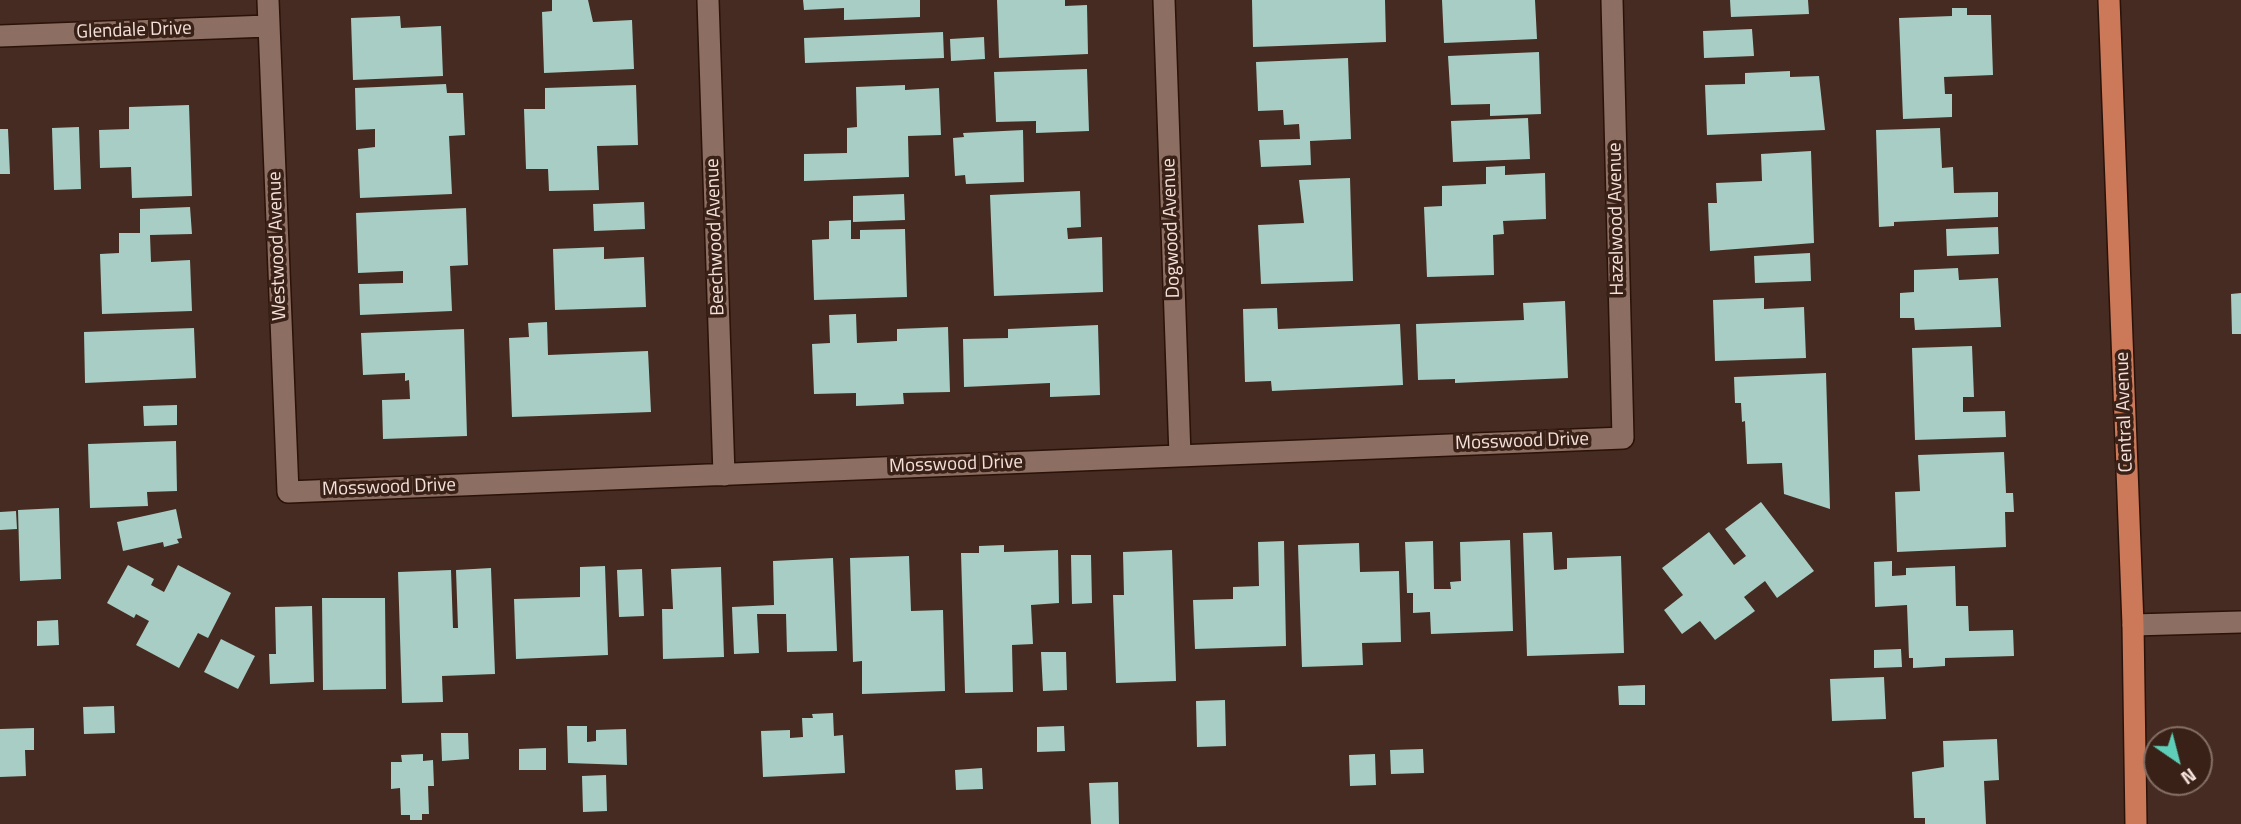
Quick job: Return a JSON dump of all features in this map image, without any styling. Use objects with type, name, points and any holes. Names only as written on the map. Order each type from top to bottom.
[{"type":"main road","name":"Central Avenue","points":[[2109,0],[2133,625],[2136,824]]},
{"type":"street","name":"Westwood Avenue","points":[[268,0],[288,492]]},
{"type":"street","name":"Beechwood Avenue","points":[[708,0],[724,475]]},
{"type":"street","name":"Dogwood Avenue","points":[[1164,0],[1180,456]]},
{"type":"street","name":"Hazelwood Avenue","points":[[1612,0],[1623,438]]},
{"type":"street","name":"Glendale Drive","points":[[0,37],[268,26]]},
{"type":"street","name":"Mosswood Drive","points":[[288,492],[1623,438]]},
{"type":"street","points":[[2133,625],[2241,622]]},
{"type":"building","points":[[552,0],[588,0],[593,22],[632,20],[634,69],[544,73],[542,12],[552,11]]},
{"type":"building","points":[[803,0],[920,0],[920,17],[844,20],[844,8],[804,10]]},
{"type":"building","points":[[997,0],[1065,0],[1065,6],[1087,5],[1088,54],[999,58]]},
{"type":"building","points":[[1252,0],[1385,0],[1386,42],[1253,47]]},
{"type":"building","points":[[1442,0],[1535,0],[1537,39],[1444,43]]},
{"type":"building","points":[[1730,0],[1808,0],[1809,14],[1731,17]]},
{"type":"building","points":[[1952,8],[1967,8],[1967,15],[1991,15],[1993,75],[1944,77],[1945,94],[1952,94],[1952,117],[1903,119],[1899,18],[1952,16]]},
{"type":"building","points":[[400,16],[401,28],[441,26],[443,76],[353,80],[351,18]]},
{"type":"building","points":[[1752,29],[1754,56],[1704,58],[1703,31]]},
{"type":"building","points":[[943,32],[944,58],[805,63],[804,38]]},
{"type":"building","points":[[984,37],[985,59],[951,61],[950,39]]},
{"type":"building","points":[[1539,52],[1541,114],[1490,116],[1490,104],[1451,105],[1448,56]]},
{"type":"building","points":[[1348,58],[1351,139],[1310,141],[1311,165],[1261,167],[1259,140],[1300,139],[1299,124],[1284,125],[1283,110],[1258,111],[1256,62]]},
{"type":"building","points":[[1087,69],[1089,131],[1036,133],[1036,121],[996,122],[994,72]]},
{"type":"building","points":[[1790,71],[1790,77],[1819,76],[1825,130],[1707,135],[1705,85],[1745,84],[1745,73]]},
{"type":"building","points":[[446,84],[447,93],[463,93],[465,135],[449,136],[452,194],[360,198],[358,149],[375,147],[375,129],[356,130],[355,88]]},
{"type":"building","points":[[636,85],[638,145],[597,146],[599,190],[549,191],[548,169],[526,169],[524,109],[545,109],[545,88]]},
{"type":"building","points":[[905,85],[905,90],[939,88],[941,135],[908,136],[909,177],[804,181],[804,154],[847,153],[847,128],[857,127],[856,87]]},
{"type":"building","points":[[189,105],[192,196],[132,198],[131,167],[100,168],[99,130],[129,129],[129,107]]},
{"type":"building","points":[[1528,118],[1530,159],[1453,162],[1451,121]]},
{"type":"building","points":[[79,127],[81,189],[54,190],[52,128]]},
{"type":"building","points":[[1940,128],[1942,168],[1953,167],[1954,193],[1998,192],[1998,217],[1894,222],[1894,226],[1879,227],[1876,130]]},
{"type":"building","points":[[0,129],[8,129],[10,174],[0,174]]},
{"type":"building","points":[[1023,130],[1024,182],[966,184],[965,175],[955,176],[953,138],[964,137],[963,133]]},
{"type":"building","points":[[1811,151],[1814,243],[1710,251],[1708,203],[1717,203],[1716,183],[1762,181],[1761,154]]},
{"type":"building","points":[[1505,166],[1505,175],[1545,173],[1546,219],[1503,221],[1504,234],[1493,235],[1494,275],[1427,277],[1424,207],[1442,206],[1442,186],[1486,184],[1486,167]]},
{"type":"building","points":[[1350,178],[1353,281],[1261,284],[1258,225],[1304,223],[1299,180]]},
{"type":"building","points":[[1080,191],[1081,227],[1067,228],[1068,239],[1102,237],[1103,292],[994,296],[990,195]]},
{"type":"building","points":[[904,194],[905,220],[853,222],[853,196]]},
{"type":"building","points":[[644,202],[645,229],[594,231],[593,204]]},
{"type":"building","points":[[190,207],[192,234],[150,235],[151,262],[190,260],[192,311],[102,314],[100,254],[119,253],[119,233],[140,233],[140,209]]},
{"type":"building","points":[[466,208],[468,265],[450,266],[452,311],[360,315],[359,284],[403,283],[403,271],[358,273],[356,213]]},
{"type":"building","points":[[851,220],[851,239],[860,239],[860,230],[905,229],[907,297],[814,300],[812,240],[829,239],[829,221]]},
{"type":"building","points":[[1998,227],[1999,254],[1947,256],[1946,229]]},
{"type":"building","points":[[604,247],[604,259],[644,257],[646,307],[555,310],[553,249]]},
{"type":"building","points":[[1810,253],[1811,281],[1755,283],[1754,256]]},
{"type":"building","points":[[1958,268],[1959,280],[1998,278],[2001,327],[1915,330],[1914,318],[1900,318],[1900,293],[1914,292],[1914,270]]},
{"type":"building","points":[[2241,293],[2241,334],[2232,334],[2231,294]]},
{"type":"building","points":[[1764,298],[1764,309],[1804,307],[1806,358],[1715,361],[1713,300]]},
{"type":"building","points":[[1565,301],[1568,378],[1455,383],[1455,379],[1418,380],[1416,324],[1524,320],[1523,303]]},
{"type":"building","points":[[1277,308],[1278,329],[1400,324],[1403,385],[1272,391],[1271,381],[1245,382],[1243,309]]},
{"type":"building","points":[[856,314],[857,343],[897,341],[897,329],[948,327],[950,392],[903,393],[904,404],[856,406],[856,393],[814,394],[812,344],[830,343],[829,315]]},
{"type":"building","points":[[547,322],[548,355],[648,351],[651,412],[512,417],[509,338],[529,337],[528,323]]},
{"type":"building","points":[[1098,325],[1100,395],[1050,397],[1050,383],[964,387],[963,339],[1008,338],[1008,329]]},
{"type":"building","points":[[194,328],[196,378],[85,383],[84,332]]},
{"type":"building","points":[[464,329],[467,436],[383,439],[382,400],[410,399],[409,380],[405,381],[405,373],[363,375],[361,333]]},
{"type":"building","points":[[1972,346],[1974,397],[1963,397],[1963,412],[2005,411],[2006,437],[1915,440],[1912,348]]},
{"type":"building","points":[[1826,373],[1830,509],[1784,494],[1782,463],[1747,464],[1745,421],[1742,422],[1741,403],[1735,403],[1734,377]]},
{"type":"building","points":[[177,405],[177,425],[144,426],[143,406]]},
{"type":"building","points":[[176,441],[177,491],[147,492],[148,506],[90,508],[88,444]]},
{"type":"building","points":[[2004,452],[2006,493],[2013,493],[2014,512],[2005,512],[2006,547],[1897,552],[1895,492],[1920,491],[1918,455]]},
{"type":"building","points":[[1761,502],[1814,571],[1777,598],[1765,581],[1744,597],[1755,611],[1715,640],[1700,621],[1682,634],[1664,610],[1683,595],[1662,568],[1709,532],[1734,565],[1746,556],[1725,529]]},
{"type":"building","points":[[59,508],[61,579],[20,581],[18,510]]},
{"type":"building","points":[[176,509],[182,538],[177,539],[179,543],[164,547],[163,542],[123,551],[117,522]]},
{"type":"building","points":[[16,511],[17,529],[0,530],[0,512]]},
{"type":"building","points":[[1552,532],[1554,570],[1567,569],[1567,558],[1621,556],[1624,653],[1527,656],[1523,533]]},
{"type":"building","points":[[1510,540],[1513,631],[1431,634],[1430,612],[1413,613],[1413,593],[1407,593],[1405,542],[1433,541],[1434,589],[1451,589],[1450,582],[1461,581],[1460,542]]},
{"type":"building","points":[[1284,541],[1286,646],[1195,649],[1193,600],[1233,599],[1233,587],[1259,586],[1258,542]]},
{"type":"building","points":[[1359,543],[1360,572],[1399,571],[1401,642],[1362,643],[1363,665],[1302,667],[1298,545]]},
{"type":"building","points":[[1004,545],[1004,552],[1058,550],[1059,603],[1031,605],[1033,644],[1012,645],[1013,692],[965,693],[961,553],[979,553],[979,546]]},
{"type":"building","points":[[1172,550],[1176,681],[1116,683],[1113,595],[1124,595],[1123,552]]},
{"type":"building","points":[[1071,555],[1091,555],[1092,603],[1072,604]]},
{"type":"building","points":[[909,556],[911,611],[943,610],[945,691],[862,694],[862,661],[853,662],[850,558]]},
{"type":"building","points":[[833,558],[837,651],[787,652],[786,614],[757,614],[759,653],[734,654],[732,607],[774,605],[773,561]]},
{"type":"building","points":[[1892,561],[1892,576],[1906,575],[1906,568],[1955,566],[1956,606],[1968,606],[1969,631],[2013,630],[2014,656],[1945,658],[1945,666],[1913,668],[1913,658],[1909,658],[1907,605],[1875,607],[1874,562]]},
{"type":"building","points":[[128,565],[154,579],[151,585],[164,592],[178,565],[231,593],[208,638],[198,633],[179,668],[136,645],[149,621],[136,614],[134,618],[107,603]]},
{"type":"building","points":[[605,566],[608,655],[516,659],[514,599],[580,597],[580,567]]},
{"type":"building","points":[[721,567],[724,657],[663,659],[662,609],[673,609],[671,569]]},
{"type":"building","points":[[491,568],[495,674],[442,676],[443,702],[402,703],[398,572],[451,570],[453,628],[458,628],[456,570]]},
{"type":"building","points":[[642,569],[644,616],[619,617],[617,570]]},
{"type":"building","points":[[322,598],[385,598],[386,689],[323,690]]},
{"type":"building","points":[[312,606],[314,682],[270,684],[269,654],[276,654],[275,607]]},
{"type":"building","points":[[58,620],[59,645],[37,646],[37,621]]},
{"type":"building","points":[[221,639],[255,656],[238,689],[204,672]]},
{"type":"building","points":[[1901,649],[1902,667],[1874,668],[1874,650]]},
{"type":"building","points":[[1041,652],[1066,652],[1067,690],[1043,691]]},
{"type":"building","points":[[1884,677],[1886,719],[1832,721],[1830,679]]},
{"type":"building","points":[[1645,685],[1645,705],[1619,705],[1618,686]]},
{"type":"building","points":[[1225,700],[1226,746],[1197,747],[1196,701]]},
{"type":"building","points":[[114,706],[115,733],[84,734],[83,707]]},
{"type":"building","points":[[833,713],[834,736],[843,735],[845,773],[763,777],[761,731],[790,730],[790,738],[803,737],[802,718],[813,718],[812,714]]},
{"type":"building","points":[[567,726],[587,726],[587,742],[596,741],[596,730],[626,729],[627,765],[568,763]]},
{"type":"building","points":[[1064,726],[1065,751],[1037,752],[1037,727]]},
{"type":"building","points":[[34,728],[34,750],[25,750],[26,776],[0,777],[0,729]]},
{"type":"building","points":[[441,733],[468,733],[469,759],[442,761]]},
{"type":"building","points":[[1997,739],[1999,780],[1984,781],[1986,824],[1925,824],[1925,818],[1914,818],[1912,772],[1944,767],[1943,741]]},
{"type":"building","points":[[546,748],[546,770],[519,770],[519,749]]},
{"type":"building","points":[[1423,749],[1424,773],[1391,774],[1390,750]]},
{"type":"building","points":[[423,754],[423,761],[433,760],[434,786],[428,786],[429,814],[422,814],[422,820],[410,820],[410,815],[401,815],[400,788],[391,789],[391,762],[402,762],[401,755]]},
{"type":"building","points":[[1375,754],[1376,785],[1350,786],[1349,755]]},
{"type":"building","points":[[982,768],[983,789],[956,790],[955,770]]},
{"type":"building","points":[[606,775],[607,811],[583,812],[582,776]]},
{"type":"building","points":[[1118,782],[1119,824],[1091,824],[1089,783]]}]
